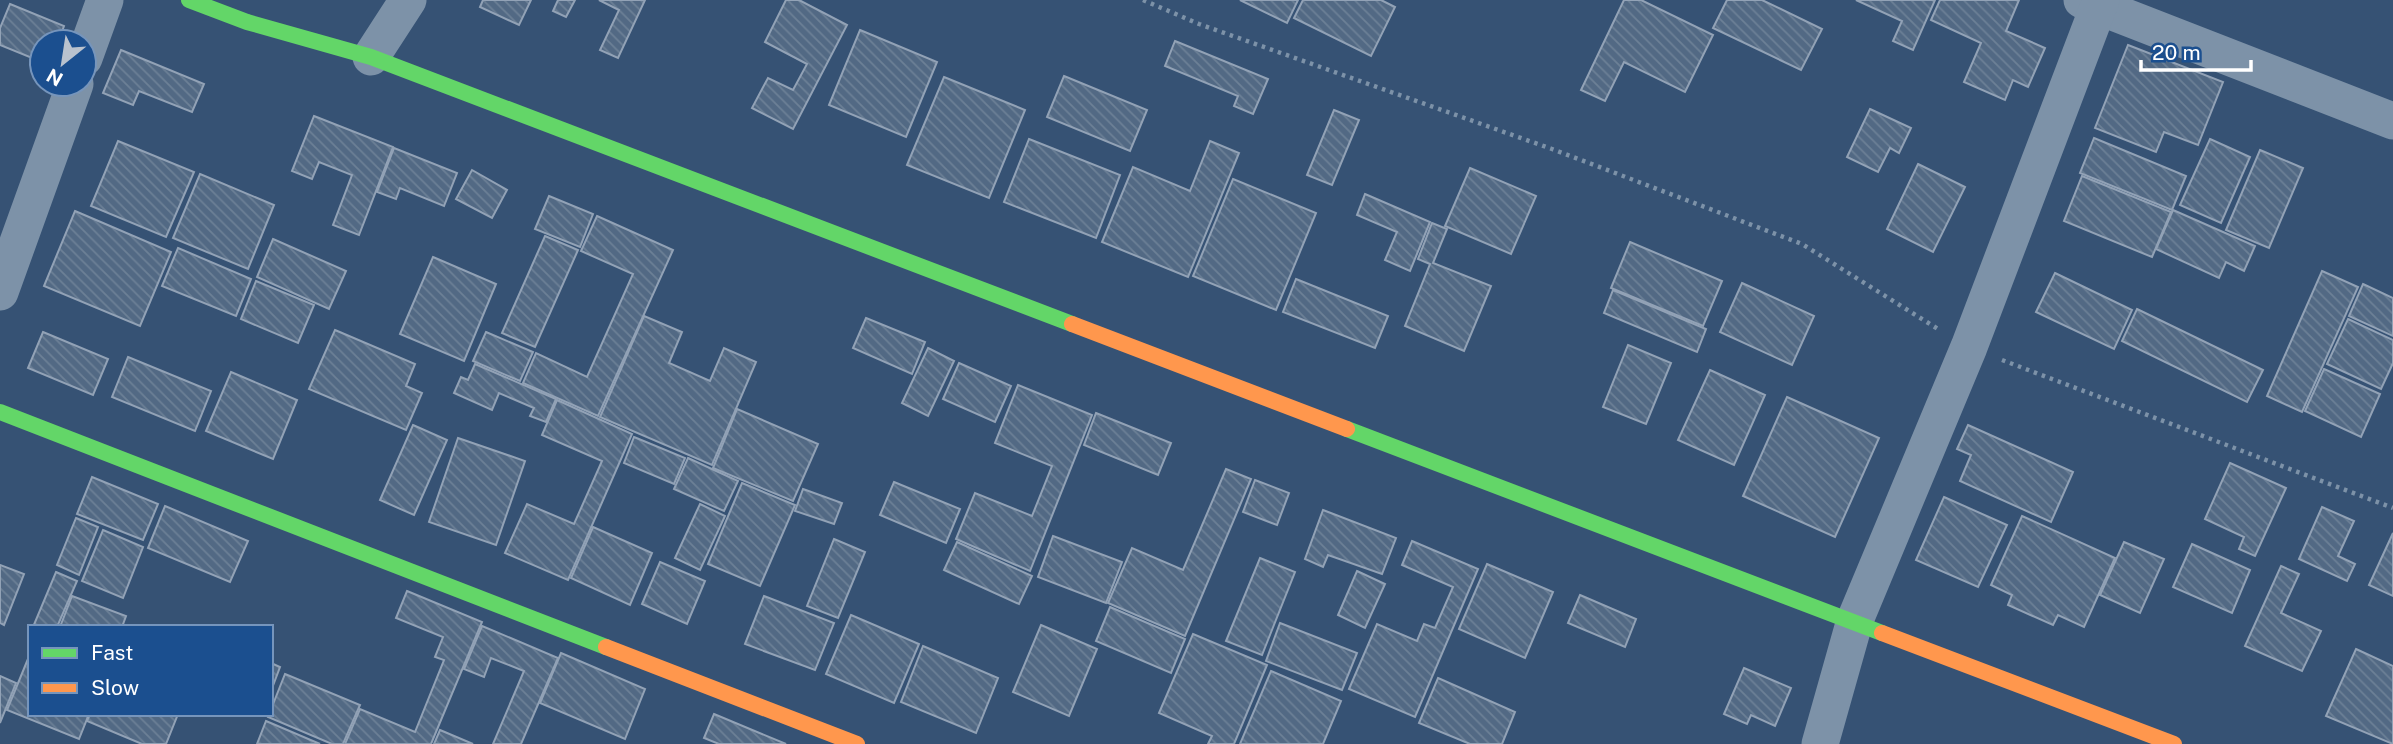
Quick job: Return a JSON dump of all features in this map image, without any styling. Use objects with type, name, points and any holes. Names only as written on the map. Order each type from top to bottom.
[{"type":"street","points":[[95,28],[105,0]]},
{"type":"street","points":[[189,0],[253,11],[1855,620],[2174,744]]},
{"type":"street","points":[[370,57],[408,0]]},
{"type":"street","points":[[1820,744],[1855,620],[1969,347],[2094,2],[2393,121]]},
{"type":"street","points":[[0,292],[70,98]]},
{"type":"street","points":[[0,412],[857,744]]},
{"type":"path","points":[[1143,0],[1802,244],[1969,347],[2393,508]]},
{"type":"building","points":[[483,0],[531,0],[519,25],[480,7]]},
{"type":"building","points":[[558,0],[575,0],[566,17],[553,11]]},
{"type":"building","points":[[599,0],[645,0],[618,58],[600,50],[619,10]]},
{"type":"building","points":[[786,0],[799,0],[847,25],[793,129],[752,108],[768,78],[793,90],[807,64],[765,42]]},
{"type":"building","points":[[1240,0],[1298,0],[1287,23]]},
{"type":"building","points":[[1303,0],[1381,0],[1395,7],[1371,56],[1294,18]]},
{"type":"building","points":[[1624,0],[1641,0],[1713,35],[1685,92],[1624,62],[1605,101],[1581,90]]},
{"type":"building","points":[[1727,0],[1762,0],[1822,29],[1801,70],[1713,28]]},
{"type":"building","points":[[1856,0],[1935,0],[1913,50],[1893,41],[1902,21]]},
{"type":"building","points":[[1940,0],[2019,0],[2006,31],[2045,48],[2028,87],[2013,80],[2005,100],[1964,82],[1981,43],[1931,20]]},
{"type":"building","points":[[10,4],[64,26],[28,28],[28,56],[0,45],[0,28]]},
{"type":"building","points":[[860,30],[937,62],[906,137],[829,105]]},
{"type":"building","points":[[1175,41],[1268,79],[1253,114],[1234,106],[1238,96],[1165,66]]},
{"type":"building","points":[[2128,45],[2223,82],[2198,145],[2164,132],[2156,152],[2095,128]]},
{"type":"building","points":[[121,50],[204,84],[192,112],[139,91],[133,105],[103,93]]},
{"type":"building","points":[[1064,76],[1147,110],[1130,151],[1047,117]]},
{"type":"building","points":[[944,77],[1025,110],[989,198],[907,165]]},
{"type":"building","points":[[1870,109],[1911,128],[1899,153],[1890,148],[1878,172],[1847,157]]},
{"type":"building","points":[[1334,110],[1359,120],[1332,185],[1307,175]]},
{"type":"building","points":[[314,116],[393,147],[359,235],[333,225],[352,175],[319,162],[312,179],[292,171]]},
{"type":"building","points":[[2094,138],[2186,176],[2172,210],[2080,173]]},
{"type":"building","points":[[1029,139],[1120,175],[1096,238],[1004,202]]},
{"type":"building","points":[[2210,139],[2250,157],[2221,223],[2180,205]]},
{"type":"building","points":[[118,141],[194,172],[166,237],[91,206]]},
{"type":"building","points":[[1210,141],[1239,153],[1188,277],[1102,242],[1133,167],[1190,191]]},
{"type":"building","points":[[394,148],[457,173],[444,206],[400,188],[396,199],[377,192]]},
{"type":"building","points":[[2260,150],[2303,168],[2269,248],[2226,230]]},
{"type":"building","points":[[1918,164],[1965,187],[1933,252],[1887,229]]},
{"type":"building","points":[[1470,168],[1536,196],[1511,254],[1445,226]]},
{"type":"building","points":[[472,170],[507,190],[492,218],[456,199]]},
{"type":"building","points":[[200,174],[274,205],[248,269],[173,238]]},
{"type":"building","points":[[2082,176],[2171,212],[2152,257],[2064,221]]},
{"type":"building","points":[[1233,179],[1316,213],[1276,310],[1193,276]]},
{"type":"building","points":[[1365,194],[1430,222],[1410,271],[1385,260],[1397,232],[1357,215]]},
{"type":"building","points":[[549,196],[593,214],[580,247],[535,229]]},
{"type":"building","points":[[2173,210],[2255,246],[2244,271],[2226,262],[2219,278],[2156,249]]},
{"type":"building","points":[[75,211],[171,252],[140,326],[44,286]]},
{"type":"building","points":[[597,216],[673,250],[598,416],[523,383],[536,353],[587,377],[633,274],[581,251]]},
{"type":"building","points":[[1432,223],[1447,229],[1433,263],[1491,286],[1464,351],[1405,326],[1430,264],[1418,259]]},
{"type":"building","points":[[545,236],[578,250],[535,347],[502,333]]},
{"type":"building","points":[[273,239],[346,271],[329,309],[257,277]]},
{"type":"building","points":[[1630,242],[1722,281],[1703,326],[1611,288]]},
{"type":"building","points":[[178,248],[251,279],[236,316],[162,286]]},
{"type":"building","points":[[433,257],[496,284],[464,361],[400,334]]},
{"type":"building","points":[[2322,271],[2358,287],[2302,412],[2267,396]]},
{"type":"building","points":[[2055,273],[2132,310],[2114,349],[2036,312]]},
{"type":"building","points":[[1296,279],[1388,316],[1375,348],[1283,312]]},
{"type":"building","points":[[256,281],[314,305],[298,343],[241,319]]},
{"type":"building","points":[[1742,283],[1814,316],[1792,365],[1720,332]]},
{"type":"building","points":[[2363,284],[2393,298],[2393,336],[2349,316]]},
{"type":"building","points":[[1613,290],[1706,329],[1697,352],[1604,313]]},
{"type":"building","points":[[2137,309],[2263,370],[2247,402],[2122,341]]},
{"type":"building","points":[[644,316],[682,332],[669,363],[710,381],[724,348],[756,362],[712,465],[600,417]]},
{"type":"building","points":[[866,318],[925,342],[912,374],[853,348]]},
{"type":"building","points":[[2348,319],[2393,340],[2393,363],[2381,389],[2327,364]]},
{"type":"building","points":[[335,330],[415,364],[406,386],[422,393],[406,430],[309,389]]},
{"type":"building","points":[[43,332],[108,359],[93,395],[28,368]]},
{"type":"building","points":[[486,332],[533,352],[520,381],[473,361]]},
{"type":"building","points":[[1628,345],[1671,363],[1646,424],[1603,407]]},
{"type":"building","points":[[928,348],[954,361],[928,416],[902,403]]},
{"type":"building","points":[[128,357],[211,391],[195,431],[112,397]]},
{"type":"building","points":[[959,363],[1011,386],[995,422],[943,399]]},
{"type":"building","points":[[475,364],[556,399],[546,422],[530,416],[534,408],[499,393],[492,410],[454,393],[461,377],[468,380]]},
{"type":"building","points":[[2324,369],[2380,394],[2361,437],[2305,411]]},
{"type":"building","points":[[1710,370],[1765,395],[1734,465],[1678,440]]},
{"type":"building","points":[[231,372],[297,400],[273,459],[206,431]]},
{"type":"building","points":[[1018,385],[1092,415],[1030,571],[956,539],[975,493],[1032,516],[1052,466],[995,443]]},
{"type":"building","points":[[1787,397],[1879,438],[1835,537],[1743,496]]},
{"type":"building","points":[[557,400],[632,434],[568,580],[505,553],[527,504],[574,524],[602,461],[542,435]]},
{"type":"building","points":[[737,409],[818,444],[793,501],[713,468]]},
{"type":"building","points":[[1096,413],[1171,443],[1158,475],[1084,445]]},
{"type":"building","points":[[413,425],[447,440],[414,515],[380,500]]},
{"type":"building","points":[[1968,425],[2073,472],[2051,522],[1960,481],[1971,455],[1957,449]]},
{"type":"building","points":[[634,437],[685,458],[674,484],[624,463]]},
{"type":"building","points":[[458,438],[525,461],[496,545],[429,522]]},
{"type":"building","points":[[688,458],[738,481],[724,511],[674,489]]},
{"type":"building","points":[[2230,463],[2286,488],[2255,556],[2239,549],[2244,537],[2205,519]]},
{"type":"building","points":[[1226,469],[1251,479],[1185,636],[1108,603],[1132,548],[1183,570]]},
{"type":"building","points":[[92,477],[158,504],[143,540],[77,514]]},
{"type":"building","points":[[1255,480],[1289,493],[1277,525],[1243,512]]},
{"type":"building","points":[[894,482],[960,509],[946,543],[880,515]]},
{"type":"building","points":[[742,483],[795,505],[760,586],[708,564]]},
{"type":"building","points":[[803,489],[842,503],[834,524],[795,511]]},
{"type":"building","points":[[1944,497],[2007,525],[1978,587],[1916,560]]},
{"type":"building","points":[[700,504],[725,516],[700,570],[675,558]]},
{"type":"building","points":[[165,506],[248,541],[230,582],[148,548]]},
{"type":"building","points":[[2322,507],[2354,521],[2338,556],[2355,564],[2347,581],[2299,559]]},
{"type":"building","points":[[1323,510],[1396,538],[1382,574],[1328,555],[1323,567],[1305,559]]},
{"type":"building","points":[[2022,516],[2115,558],[2084,627],[2058,615],[2053,625],[2008,605],[2012,595],[1991,585]]},
{"type":"building","points":[[76,518],[98,527],[79,575],[57,565]]},
{"type":"building","points":[[593,527],[652,553],[630,605],[571,578]]},
{"type":"building","points":[[103,530],[143,547],[123,598],[82,581]]},
{"type":"building","points":[[2393,533],[2393,596],[2369,585]]},
{"type":"building","points":[[1053,536],[1122,562],[1106,603],[1038,577]]},
{"type":"building","points":[[834,539],[865,552],[838,618],[807,606]]},
{"type":"building","points":[[1412,541],[1478,569],[1415,717],[1349,689],[1377,624],[1417,641],[1424,624],[1435,628],[1453,587],[1402,565]]},
{"type":"building","points":[[957,542],[1032,576],[1019,604],[944,570]]},
{"type":"building","points":[[2124,542],[2164,559],[2140,613],[2100,595]]},
{"type":"building","points":[[2192,544],[2250,570],[2232,613],[2173,587]]},
{"type":"building","points":[[1260,558],[1295,572],[1262,655],[1226,641]]},
{"type":"building","points":[[660,562],[705,581],[687,624],[642,604]]},
{"type":"building","points":[[1487,564],[1553,592],[1525,658],[1459,629]]},
{"type":"building","points":[[0,565],[24,574],[4,625],[0,623]]},
{"type":"building","points":[[2281,566],[2299,574],[2281,613],[2321,631],[2302,671],[2245,646]]},
{"type":"building","points":[[1357,571],[1385,584],[1365,628],[1338,615]]},
{"type":"building","points":[[56,572],[77,581],[58,625],[34,625]]},
{"type":"building","points":[[407,591],[482,622],[431,744],[345,744],[360,709],[415,732],[444,660],[435,657],[443,637],[396,618]]},
{"type":"building","points":[[1580,595],[1636,619],[1625,647],[1568,623]]},
{"type":"building","points":[[72,596],[126,616],[123,625],[61,625]]},
{"type":"building","points":[[764,596],[834,623],[815,670],[745,644]]},
{"type":"building","points":[[1110,607],[1185,639],[1171,673],[1096,641]]},
{"type":"building","points":[[851,615],[919,644],[894,703],[826,674]]},
{"type":"building","points":[[1280,623],[1357,653],[1342,690],[1266,661]]},
{"type":"building","points":[[1041,625],[1097,649],[1069,716],[1013,692]]},
{"type":"building","points":[[482,626],[558,658],[521,744],[493,744],[524,671],[491,658],[484,677],[464,669]]},
{"type":"building","points":[[1193,634],[1267,665],[1234,744],[1208,744],[1212,736],[1159,713]]},
{"type":"building","points":[[923,646],[998,678],[976,733],[901,702]]},
{"type":"building","points":[[2356,649],[2393,666],[2393,744],[2326,716]]},
{"type":"building","points":[[561,653],[645,689],[625,739],[540,703]]},
{"type":"building","points":[[28,659],[28,716],[88,716],[79,739],[7,710]]},
{"type":"building","points":[[273,664],[280,667],[273,686]]},
{"type":"building","points":[[1744,668],[1791,688],[1775,726],[1751,715],[1747,724],[1724,714]]},
{"type":"building","points":[[1271,671],[1341,701],[1323,744],[1240,744]]},
{"type":"building","points":[[285,674],[360,705],[343,744],[332,744],[268,717],[273,716],[273,704]]},
{"type":"building","points":[[0,676],[16,683],[0,723]]},
{"type":"building","points":[[1438,678],[1515,712],[1502,744],[1470,744],[1419,723]]},
{"type":"building","points":[[714,714],[786,744],[719,744],[704,738]]},
{"type":"building","points":[[89,716],[177,716],[166,744],[142,744],[87,721]]},
{"type":"building","points":[[266,721],[320,744],[257,744]]},
{"type":"building","points":[[440,730],[473,744],[434,744]]},
{"type":"traffic: fast","points":[[189,0],[247,22],[371,57],[1072,324]]},
{"type":"traffic: fast","points":[[0,412],[606,647]]},
{"type":"traffic: fast","points":[[1347,429],[1882,633]]},
{"type":"traffic: slow","points":[[1072,324],[1347,429]]},
{"type":"traffic: slow","points":[[1882,633],[2174,744]]},
{"type":"traffic: slow","points":[[606,647],[857,744]]}]
